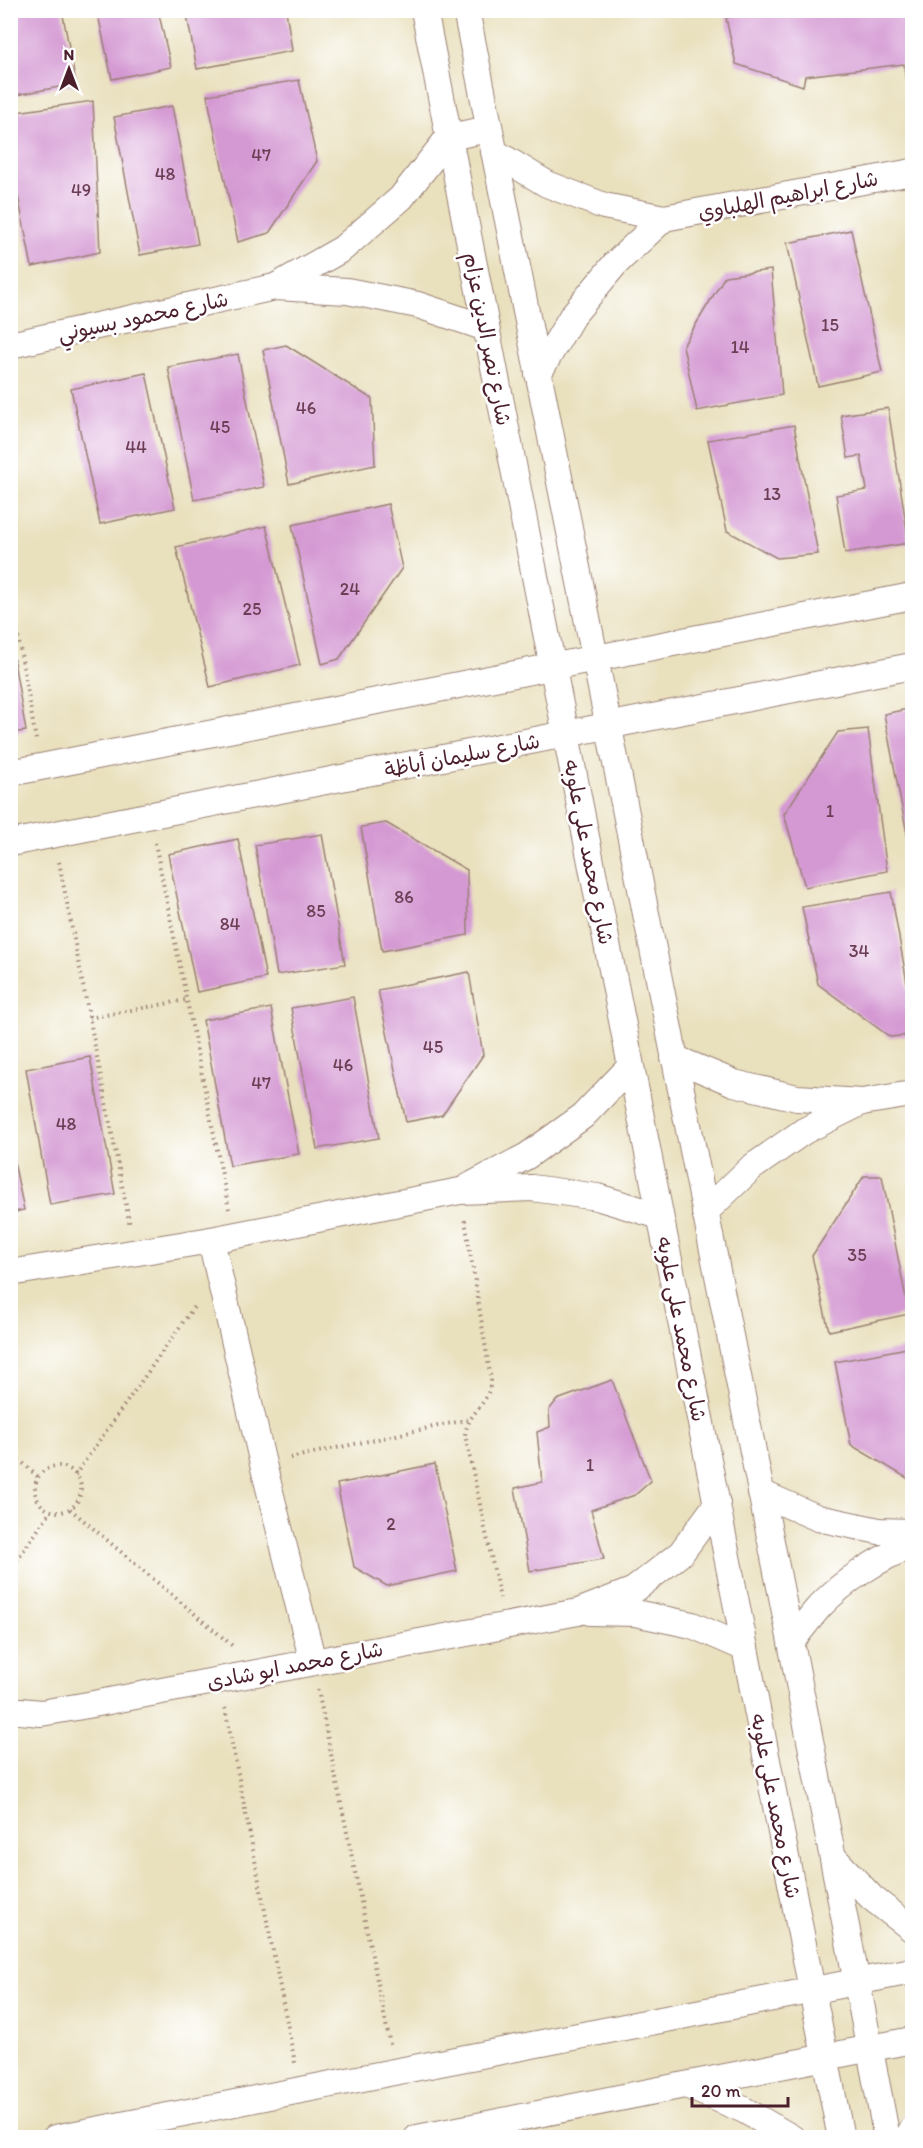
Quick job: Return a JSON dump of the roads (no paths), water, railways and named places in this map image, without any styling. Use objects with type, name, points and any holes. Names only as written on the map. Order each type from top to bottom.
[{"type":"street","name":"شارع نصر الدين عزام","points":[[424,10],[553,666]]},
{"type":"street","name":"شارع نصر الدين عزام","points":[[466,10],[595,659]]},
{"type":"street","points":[[449,137],[492,140]]},
{"type":"street","name":"شارع محمود بسيوني","points":[[275,287],[342,249],[401,198],[449,137]]},
{"type":"street","name":"شارع ابراهيم الهلباوي","points":[[492,140],[547,184],[604,206],[664,218],[912,172]]},
{"type":"street","points":[[538,374],[572,316],[615,264],[664,218]]},
{"type":"street","name":"شارع محمود بسيوني","points":[[10,345],[275,287],[347,291],[408,303],[486,328]]},
{"type":"street","points":[[10,773],[912,596]]},
{"type":"street","name":"شارع محمد على علوبه","points":[[595,659],[791,1642],[887,2138]]},
{"type":"street","name":"شارع محمد على علوبه","points":[[553,666],[841,2138]]},
{"type":"street","name":"شارع سليمان أباظة","points":[[10,843],[912,666]]},
{"type":"street","points":[[674,1058],[734,1083],[797,1098],[862,1102],[912,1094]]},
{"type":"street","points":[[460,1191],[527,1156],[583,1116],[630,1067]]},
{"type":"street","points":[[705,1212],[751,1168],[804,1131],[862,1102]]},
{"type":"street","points":[[10,1273],[223,1238],[460,1191],[532,1188],[597,1197],[660,1216]]},
{"type":"street","points":[[223,1238],[219,1273],[263,1464],[313,1662]]},
{"type":"street","points":[[761,1493],[818,1518],[879,1531],[912,1532]]},
{"type":"street","name":"شارع محمد ابو شادى","points":[[10,1710],[41,1713],[578,1612],[634,1590],[642,1584],[681,1553],[717,1504]]},
{"type":"street","points":[[791,1642],[821,1605],[857,1575],[898,1550],[912,1545]]},
{"type":"street","name":"شارع محمد ابو شادى","points":[[578,1612],[635,1613],[669,1620],[692,1625],[745,1648]]},
{"type":"street","points":[[833,1857],[872,1898],[912,1929]]},
{"type":"street","points":[[55,2138],[912,1971]]},
{"type":"street","points":[[417,2138],[912,2040]]},
{"type":"street","points":[[686,2085],[744,2110],[792,2138]]},
{"type":"street","points":[[908,2138],[912,2129]]}]
